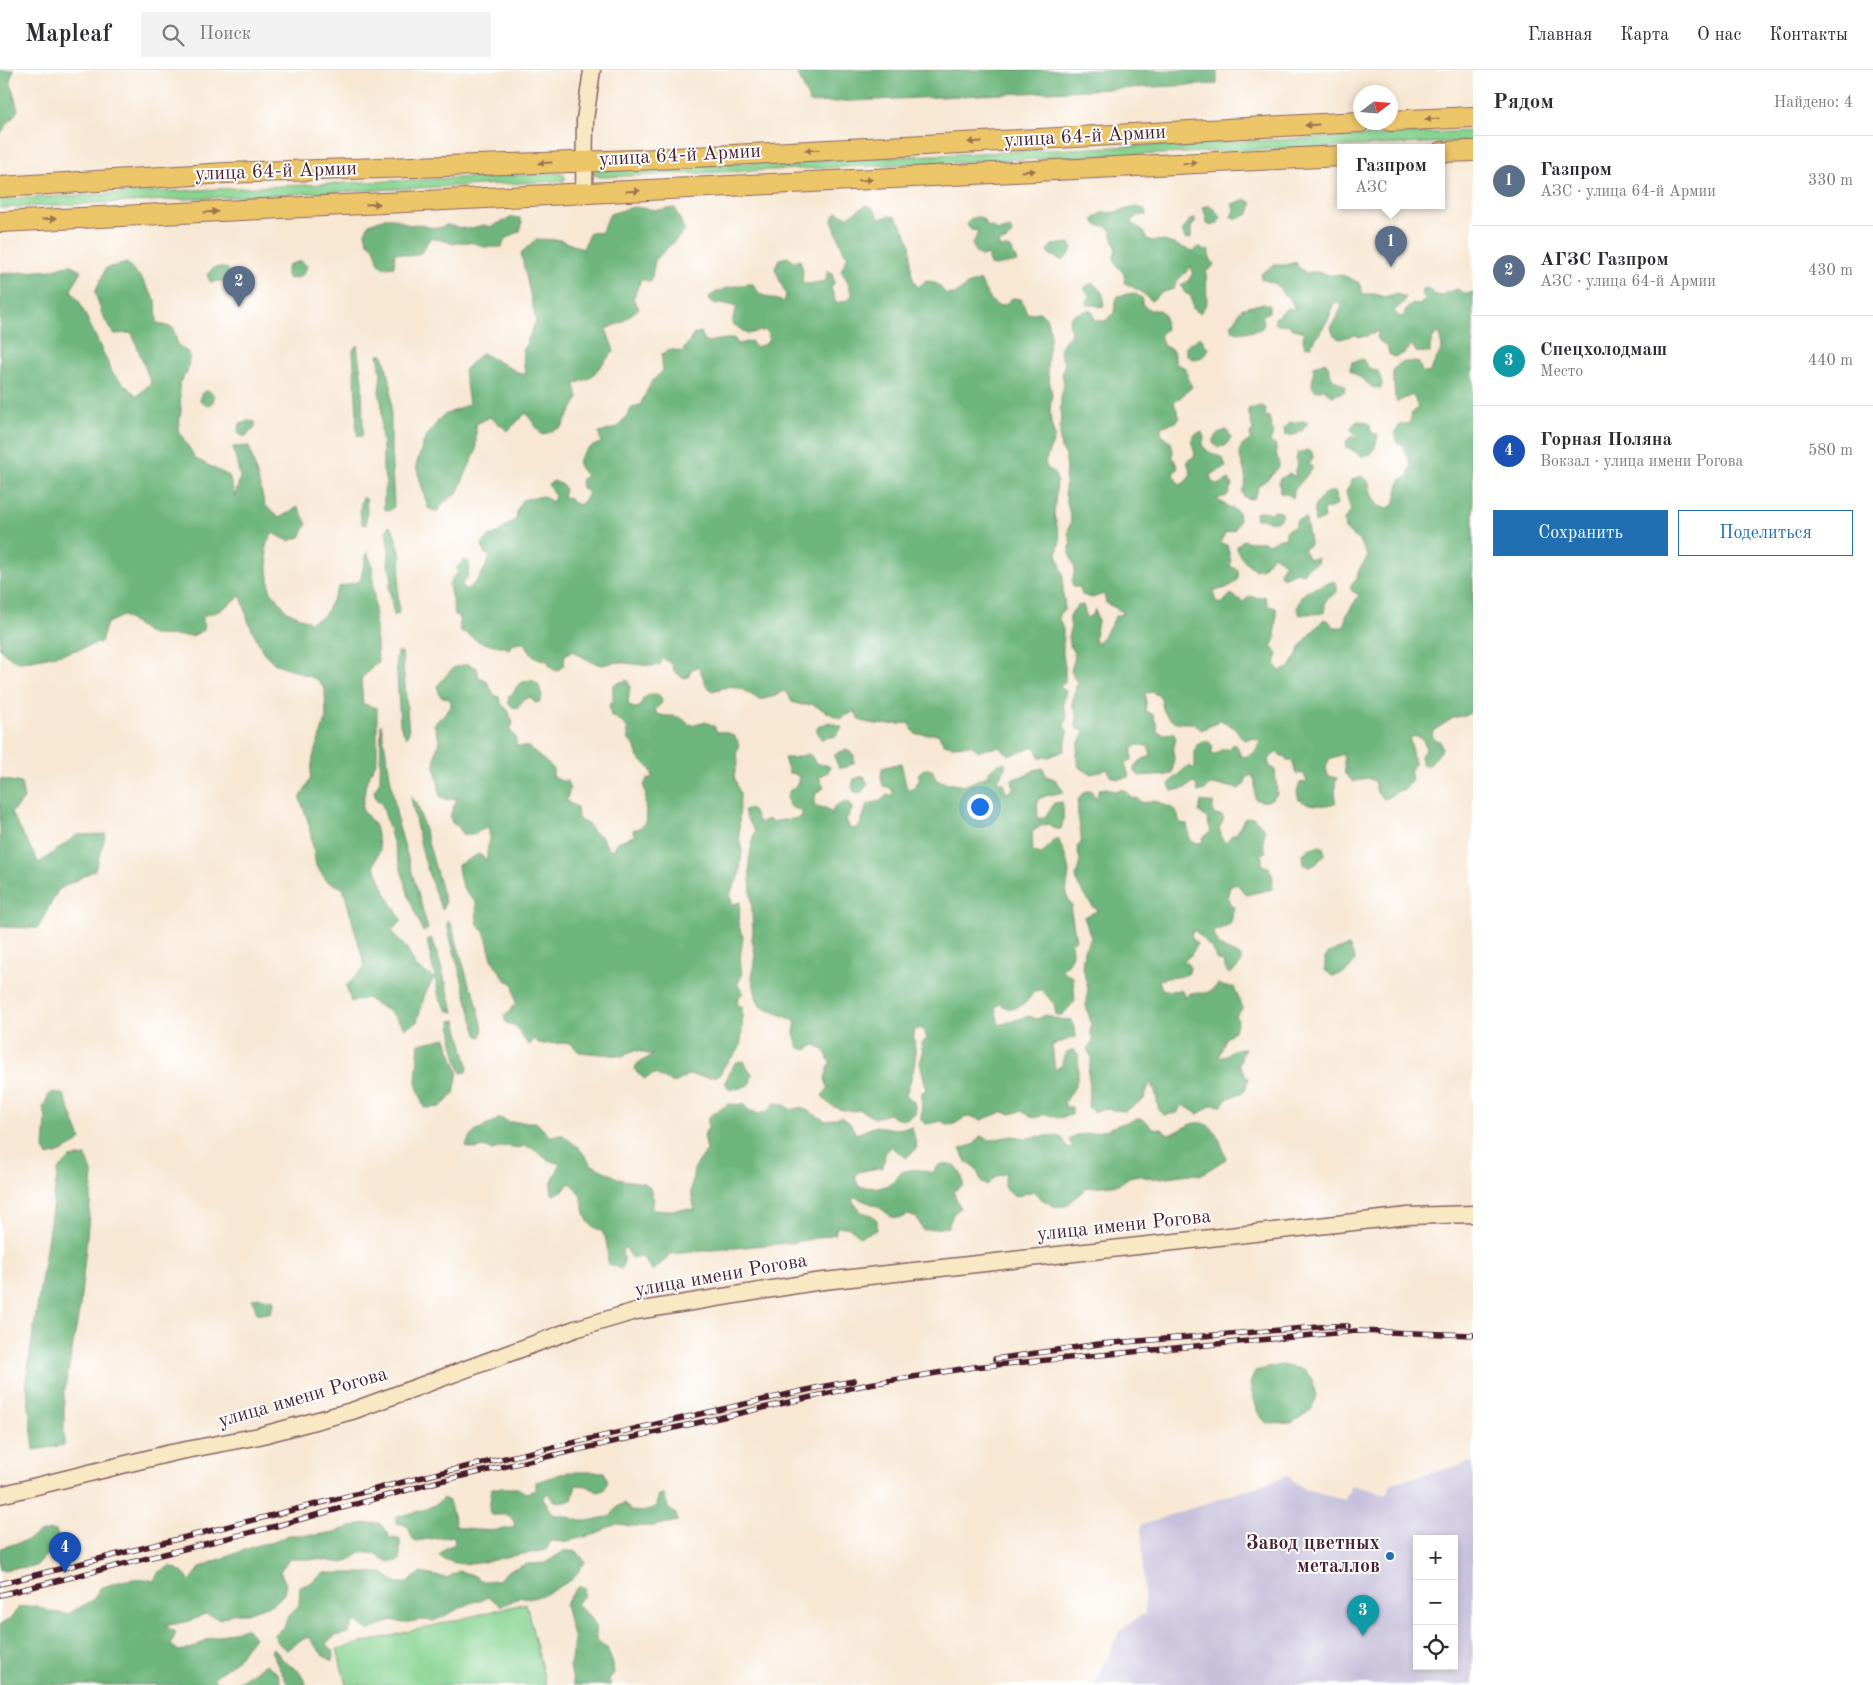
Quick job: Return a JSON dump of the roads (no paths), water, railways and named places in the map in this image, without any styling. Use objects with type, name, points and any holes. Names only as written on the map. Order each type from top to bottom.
[{"type":"highway","points":[[1398,121],[1473,117]]},
{"type":"highway","name":"улица 64-й Армии","points":[[0,187],[226,173],[637,160],[1353,122]]},
{"type":"highway","points":[[1445,152],[1473,151]]},
{"type":"highway","name":"улица 64-й Армии","points":[[0,222],[1337,156]]},
{"type":"main road","points":[[584,194],[586,120],[592,70]]},
{"type":"main road","name":"улица имени Рогова","points":[[0,1494],[171,1453],[259,1436],[352,1411],[575,1330],[636,1311],[815,1282],[1398,1217],[1473,1214]]},
{"type":"railway","points":[[995,1359],[1099,1344],[1348,1326]]},
{"type":"railway","points":[[0,1595],[276,1526],[440,1481],[869,1384],[974,1367],[1356,1331],[1473,1335]]},
{"type":"railway","points":[[0,1584],[439,1473],[820,1387],[854,1381]]},
{"type":"place","name":"Газпром","points":[[1391,267]]},
{"type":"place","name":"АГЗС Газпром","points":[[239,307]]},
{"type":"place","name":"Завод цветных металлов","points":[[1390,1556]]},
{"type":"place","name":"Горная Поляна","points":[[65,1573]]},
{"type":"place","name":"Спецхолодмаш","points":[[1363,1636]]}]
